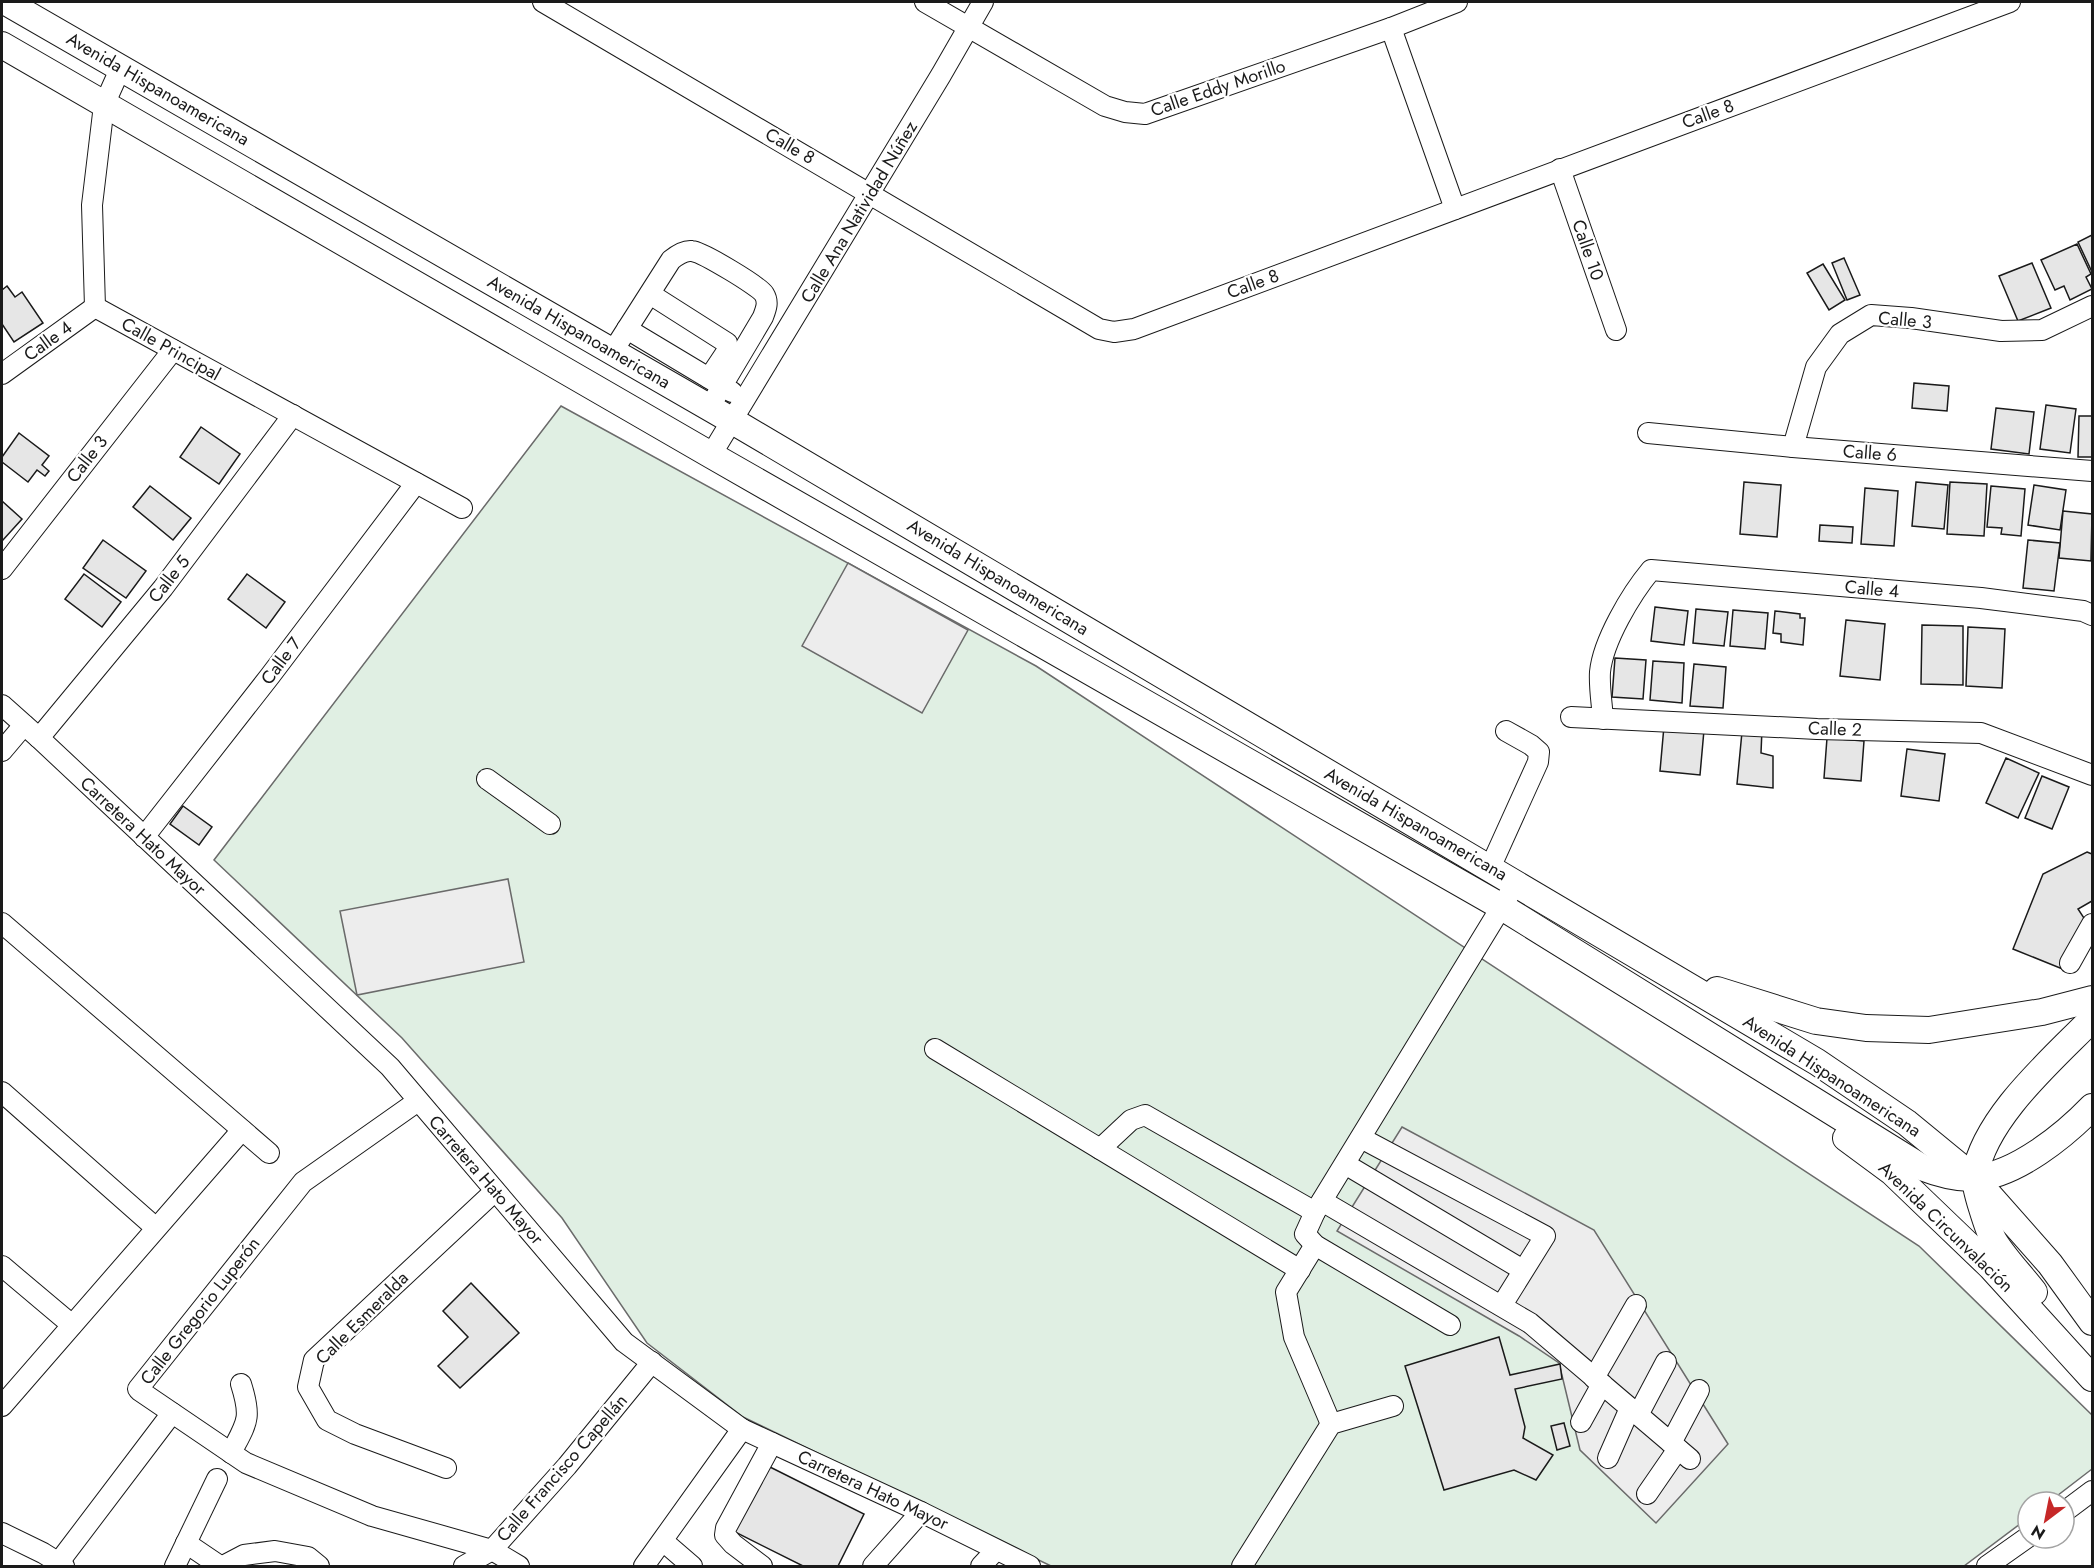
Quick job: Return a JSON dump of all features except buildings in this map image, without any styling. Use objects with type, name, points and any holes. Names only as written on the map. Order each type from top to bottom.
[{"type":"main road","name":"Avenida Hispanoamericana","points":[[6,2],[709,408],[738,410],[1490,868],[1817,1062],[1907,1123],[1974,1178],[2050,1264],[2092,1322]]},
{"type":"main road","name":"Avenida Hispanoamericana","points":[[2,45],[711,455],[1502,907],[1668,1010]]},
{"type":"main road","points":[[1674,976],[1816,1021],[1866,1028],[1929,1030],[2042,1012],[2092,999]]},
{"type":"main road","points":[[1668,1010],[1921,1167],[1950,1177],[1992,1176],[2035,1155],[2092,1107]]},
{"type":"main road","name":"Avenida Circunvalación","points":[[1668,1010],[1892,1172],[1991,1268],[2092,1378]]},
{"type":"main road","points":[[2042,1012],[2088,1031],[2015,1100],[1992,1129],[1982,1148],[1974,1178],[1994,1240],[2092,1366]]},
{"type":"street","name":"Calle 8","points":[[543,2],[1099,329],[1114,332],[1134,329],[2010,2]]},
{"type":"street","name":"Calle Eddy Morillo","points":[[925,2],[1105,106],[1125,112],[1145,114],[1391,28],[1457,2]]},
{"type":"street","name":"Calle Ana Natividad Núñez","points":[[711,455],[984,2]]},
{"type":"street","points":[[1391,28],[1455,209]]},
{"type":"street","points":[[95,307],[92,205],[104,105],[121,67]]},
{"type":"street","name":"Calle 10","points":[[1560,169],[1617,330]]},
{"type":"street","points":[[613,351],[671,260],[679,253],[687,251],[702,254],[763,292],[767,300],[763,317],[715,382]]},
{"type":"street","points":[[650,294],[727,343],[727,351],[715,382],[709,408]]},
{"type":"street","name":"Calle 3","points":[[1793,447],[1816,367],[1840,334],[1871,315],[1911,318],[2001,331],[2042,330],[2092,306]]},
{"type":"street","name":"Calle Principal","points":[[95,307],[462,508]]},
{"type":"street","name":"Calle 4","points":[[2,374],[95,307]]},
{"type":"street","points":[[627,329],[715,382],[738,410]]},
{"type":"street","name":"Calle 3","points":[[2,569],[173,350]]},
{"type":"street","name":"Calle 5","points":[[2,751],[31,731],[163,588],[293,415]]},
{"type":"street","name":"Calle 6","points":[[1648,433],[2092,471]]},
{"type":"street","name":"Calle 7","points":[[144,837],[270,676],[416,483]]},
{"type":"street","name":"Calle 4","points":[[1604,719],[1600,674],[1605,646],[1635,589],[1651,570],[1981,598],[2083,611],[2092,615]]},
{"type":"street","name":"Carretera Hato Mayor","points":[[2,705],[390,1067],[624,1342],[742,1429],[921,1512],[1030,1566]]},
{"type":"street","name":"Calle 2","points":[[1571,717],[1817,729],[1981,733],[2092,773]]},
{"type":"street","points":[[1490,868],[1538,762],[1539,752],[1506,731]]},
{"type":"street","points":[[487,779],[550,824]]},
{"type":"street","points":[[1450,1325],[1315,1245],[1305,1234],[1318,1206],[1516,883]]},
{"type":"street","points":[[2,922],[269,1153]]},
{"type":"street","points":[[2070,963],[2092,924]]},
{"type":"street","points":[[935,1049],[1300,1270]]},
{"type":"street","points":[[2,1092],[156,1228]]},
{"type":"street","name":"Calle Gregorio Luperón","points":[[418,1101],[303,1182],[140,1385],[140,1391],[246,1462],[372,1516],[492,1550],[519,1566]]},
{"type":"street","points":[[1101,1149],[1131,1120],[1145,1115],[1502,1305],[1530,1323],[1680,1450]]},
{"type":"street","points":[[2,1406],[243,1130]]},
{"type":"street","points":[[1361,1138],[1545,1236],[1502,1305]]},
{"type":"street","points":[[1345,1164],[1523,1270]]},
{"type":"street","name":"Calle Esmeralda","points":[[446,1468],[355,1434],[327,1420],[308,1387],[314,1360],[495,1191]]},
{"type":"street","points":[[1315,1245],[1286,1292],[1294,1337],[1331,1424]]},
{"type":"street","points":[[2,1266],[72,1325]]},
{"type":"street","points":[[1581,1422],[1598,1381],[1636,1305]]},
{"type":"street","name":"Calle Francisco Capellán","points":[[464,1566],[492,1550],[567,1466],[652,1362]]},
{"type":"street","points":[[1608,1458],[1666,1362]]},
{"type":"street","points":[[231,1453],[249,1415],[241,1384]]},
{"type":"street","points":[[1647,1494],[1680,1450],[1699,1390]]},
{"type":"street","points":[[1242,1566],[1331,1424],[1393,1406]]},
{"type":"street","points":[[2,1533],[60,1565],[172,1413]]},
{"type":"street","points":[[644,1566],[742,1429]]},
{"type":"street","points":[[762,1566],[725,1535],[726,1527],[772,1443]]},
{"type":"street","points":[[175,1566],[217,1479]]},
{"type":"street","points":[[2076,1503],[2092,1491]]},
{"type":"street","points":[[873,1566],[921,1512]]},
{"type":"street","points":[[663,1541],[692,1566]]},
{"type":"street","points":[[186,1543],[222,1566],[244,1555],[275,1551],[308,1557],[319,1566]]},
{"type":"street","points":[[1987,1566],[2016,1545]]},
{"type":"street","points":[[981,1566],[996,1550]]},
{"type":"green space","points":[[561,406],[1036,666],[1919,1246],[2092,1415],[2092,1469],[2065,1490],[2016,1490],[2016,1527],[1964,1566],[1051,1566],[743,1417],[647,1343],[562,1218],[402,1038],[214,860]]},
{"type":"shaded area","points":[[848,563],[968,630],[922,713],[802,646]]},
{"type":"shaded area","points":[[508,879],[524,962],[357,995],[340,911]]},
{"type":"shaded area","points":[[1402,1127],[1594,1230],[1728,1444],[1656,1523],[1580,1450],[1559,1363],[1519,1336],[1337,1231]]}]
